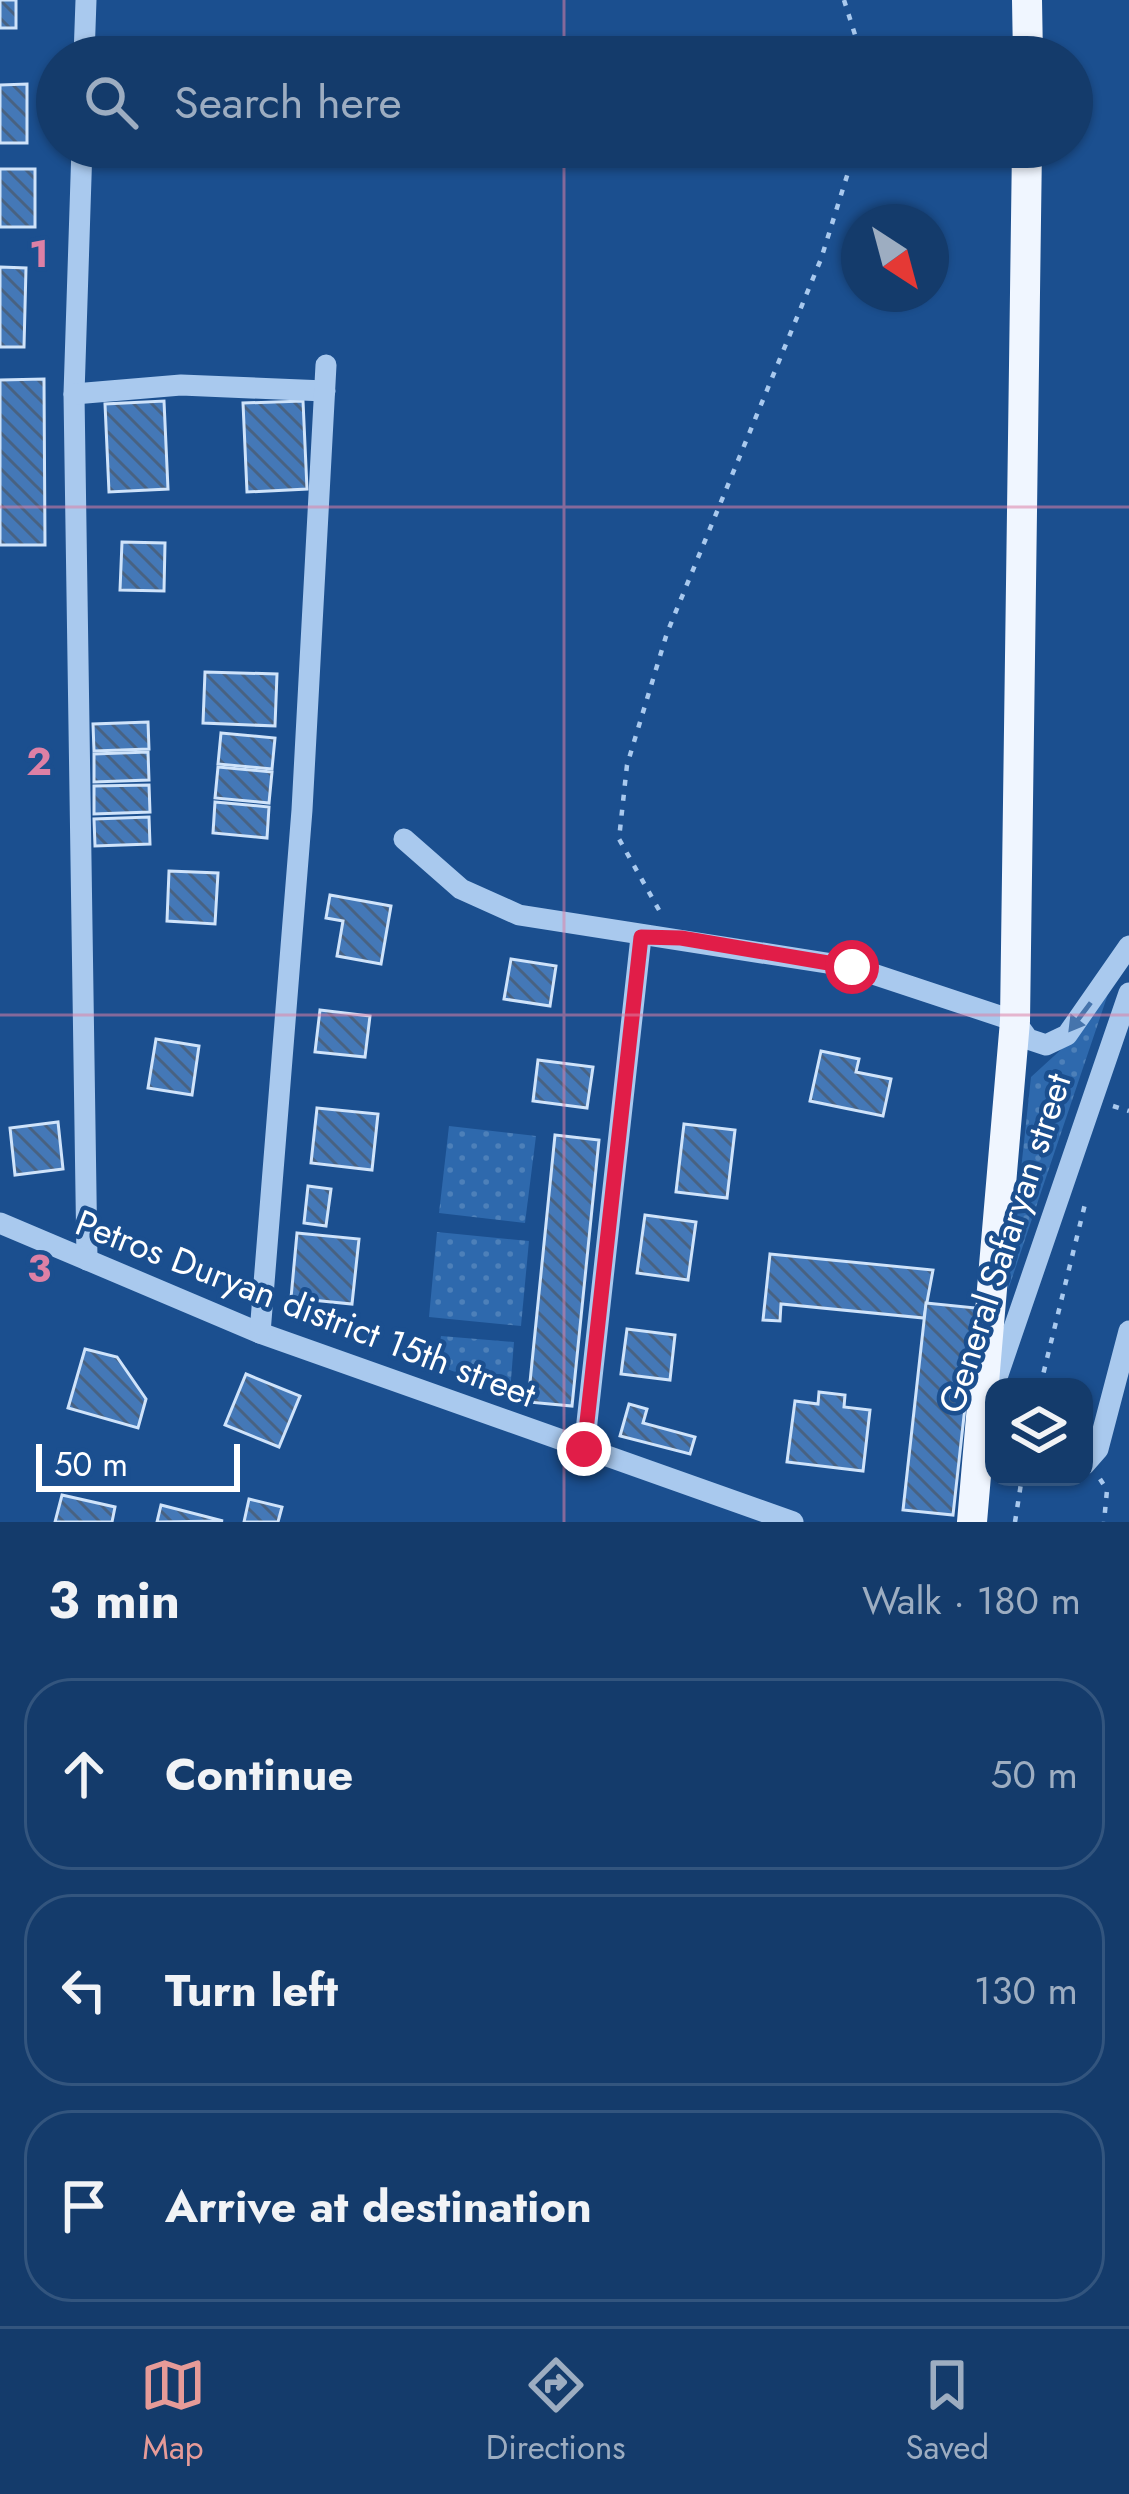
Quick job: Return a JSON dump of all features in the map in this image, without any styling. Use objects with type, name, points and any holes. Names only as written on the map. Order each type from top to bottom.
[{"type":"main road","points":[[1027,0],[1028,36]]},
{"type":"main road","points":[[981,1424],[1016,1021],[1027,168]]},
{"type":"main road","name":"General Safaryan street","points":[[972,1522],[985,1464],[981,1424]]},
{"type":"street","points":[[85,36],[86,0]]},
{"type":"street","points":[[81,168],[74,394],[87,1260]]},
{"type":"street","points":[[260,1333],[302,810],[326,365]]},
{"type":"street","points":[[74,394],[181,385],[325,391]]},
{"type":"street","points":[[404,839],[461,889],[519,915],[852,967],[1016,1021],[1035,1044],[1056,1043],[1083,1015],[1129,946]]},
{"type":"street","points":[[584,1449],[641,937]]},
{"type":"street","name":"General Safaryan street","points":[[981,1424],[1129,993]]},
{"type":"street","name":"Petros Duryan district 15th street","points":[[0,1223],[260,1333],[794,1522]]},
{"type":"street","points":[[1093,1456],[1129,1331]]},
{"type":"path","points":[[844,0],[855,36]]},
{"type":"path","points":[[681,938],[646,893],[619,839],[627,765],[667,633],[821,259],[849,168]]},
{"type":"path","points":[[1106,1121],[1113,1106],[1129,1111]]},
{"type":"path","points":[[1042,1378],[1089,1188]]},
{"type":"path","points":[[1093,1474],[1107,1490],[1104,1522]]},
{"type":"path","points":[[1016,1522],[1021,1486]]},
{"type":"shaded area","points":[[1110,988],[1008,1290],[1031,1077],[1077,1035]]},
{"type":"shaded area","points":[[449,1126],[536,1136],[525,1223],[439,1213]]},
{"type":"shaded area","points":[[437,1232],[529,1241],[521,1326],[429,1317]]},
{"type":"shaded area","points":[[441,1336],[514,1342],[510,1392],[436,1365]]},
{"type":"building","points":[[0,0],[16,0],[16,28],[0,28]]},
{"type":"building","points":[[27,84],[27,143],[0,143],[0,85]]},
{"type":"building","points":[[0,169],[35,169],[35,227],[0,227]]},
{"type":"building","points":[[0,267],[26,268],[24,347],[0,347]]},
{"type":"building","points":[[44,379],[45,545],[0,545],[0,380]]},
{"type":"building","points":[[164,401],[168,489],[109,492],[105,404]]},
{"type":"building","points":[[303,401],[307,489],[247,492],[243,403]]},
{"type":"building","points":[[122,542],[165,543],[164,591],[120,590]]},
{"type":"building","points":[[205,672],[277,674],[275,726],[203,723]]},
{"type":"building","points":[[148,722],[149,749],[94,751],[93,724]]},
{"type":"building","points":[[221,733],[275,738],[272,769],[218,764]]},
{"type":"building","points":[[148,752],[149,780],[94,782],[94,754]]},
{"type":"building","points":[[218,767],[272,772],[269,803],[215,798]]},
{"type":"building","points":[[149,785],[150,812],[94,814],[94,786]]},
{"type":"building","points":[[215,802],[269,807],[267,838],[213,833]]},
{"type":"building","points":[[149,817],[150,844],[95,846],[94,819]]},
{"type":"building","points":[[169,871],[218,873],[215,924],[167,921]]},
{"type":"building","points":[[330,895],[391,906],[381,964],[337,956],[343,921],[326,918]]},
{"type":"building","points":[[511,959],[556,966],[550,1006],[504,999]]},
{"type":"building","points":[[320,1010],[370,1016],[365,1057],[315,1052]]},
{"type":"building","points":[[156,1039],[199,1046],[192,1095],[148,1088]]},
{"type":"building","points":[[821,1051],[859,1059],[856,1072],[891,1079],[883,1116],[810,1101]]},
{"type":"building","points":[[538,1060],[593,1067],[587,1108],[533,1101]]},
{"type":"building","points":[[317,1108],[378,1114],[372,1170],[311,1163]]},
{"type":"building","points":[[58,1122],[63,1169],[15,1175],[10,1128]]},
{"type":"building","points":[[684,1124],[735,1130],[727,1198],[676,1192]]},
{"type":"building","points":[[555,1135],[599,1140],[572,1406],[528,1402]]},
{"type":"building","points":[[308,1186],[331,1189],[326,1226],[304,1223]]},
{"type":"building","points":[[645,1215],[696,1222],[688,1280],[637,1273]]},
{"type":"building","points":[[297,1233],[359,1239],[352,1304],[291,1298]]},
{"type":"building","points":[[770,1254],[933,1270],[924,1318],[781,1304],[780,1321],[763,1320]]},
{"type":"building","points":[[926,1303],[976,1308],[953,1515],[903,1510]]},
{"type":"building","points":[[627,1329],[675,1335],[670,1380],[621,1374]]},
{"type":"building","points":[[85,1349],[117,1357],[146,1399],[138,1428],[68,1408]]},
{"type":"building","points":[[246,1374],[300,1396],[279,1447],[225,1425]]},
{"type":"building","points":[[819,1392],[845,1395],[844,1407],[870,1410],[863,1471],[787,1462],[795,1401],[818,1404]]},
{"type":"building","points":[[629,1404],[647,1409],[643,1423],[695,1437],[690,1454],[620,1436]]},
{"type":"building","points":[[62,1495],[115,1507],[112,1522],[55,1522]]},
{"type":"building","points":[[249,1499],[282,1507],[278,1522],[244,1522]]},
{"type":"building","points":[[161,1505],[223,1521],[157,1522]]},
{"type":"route","points":[[584,1449],[641,937],[681,938],[852,967]]}]
